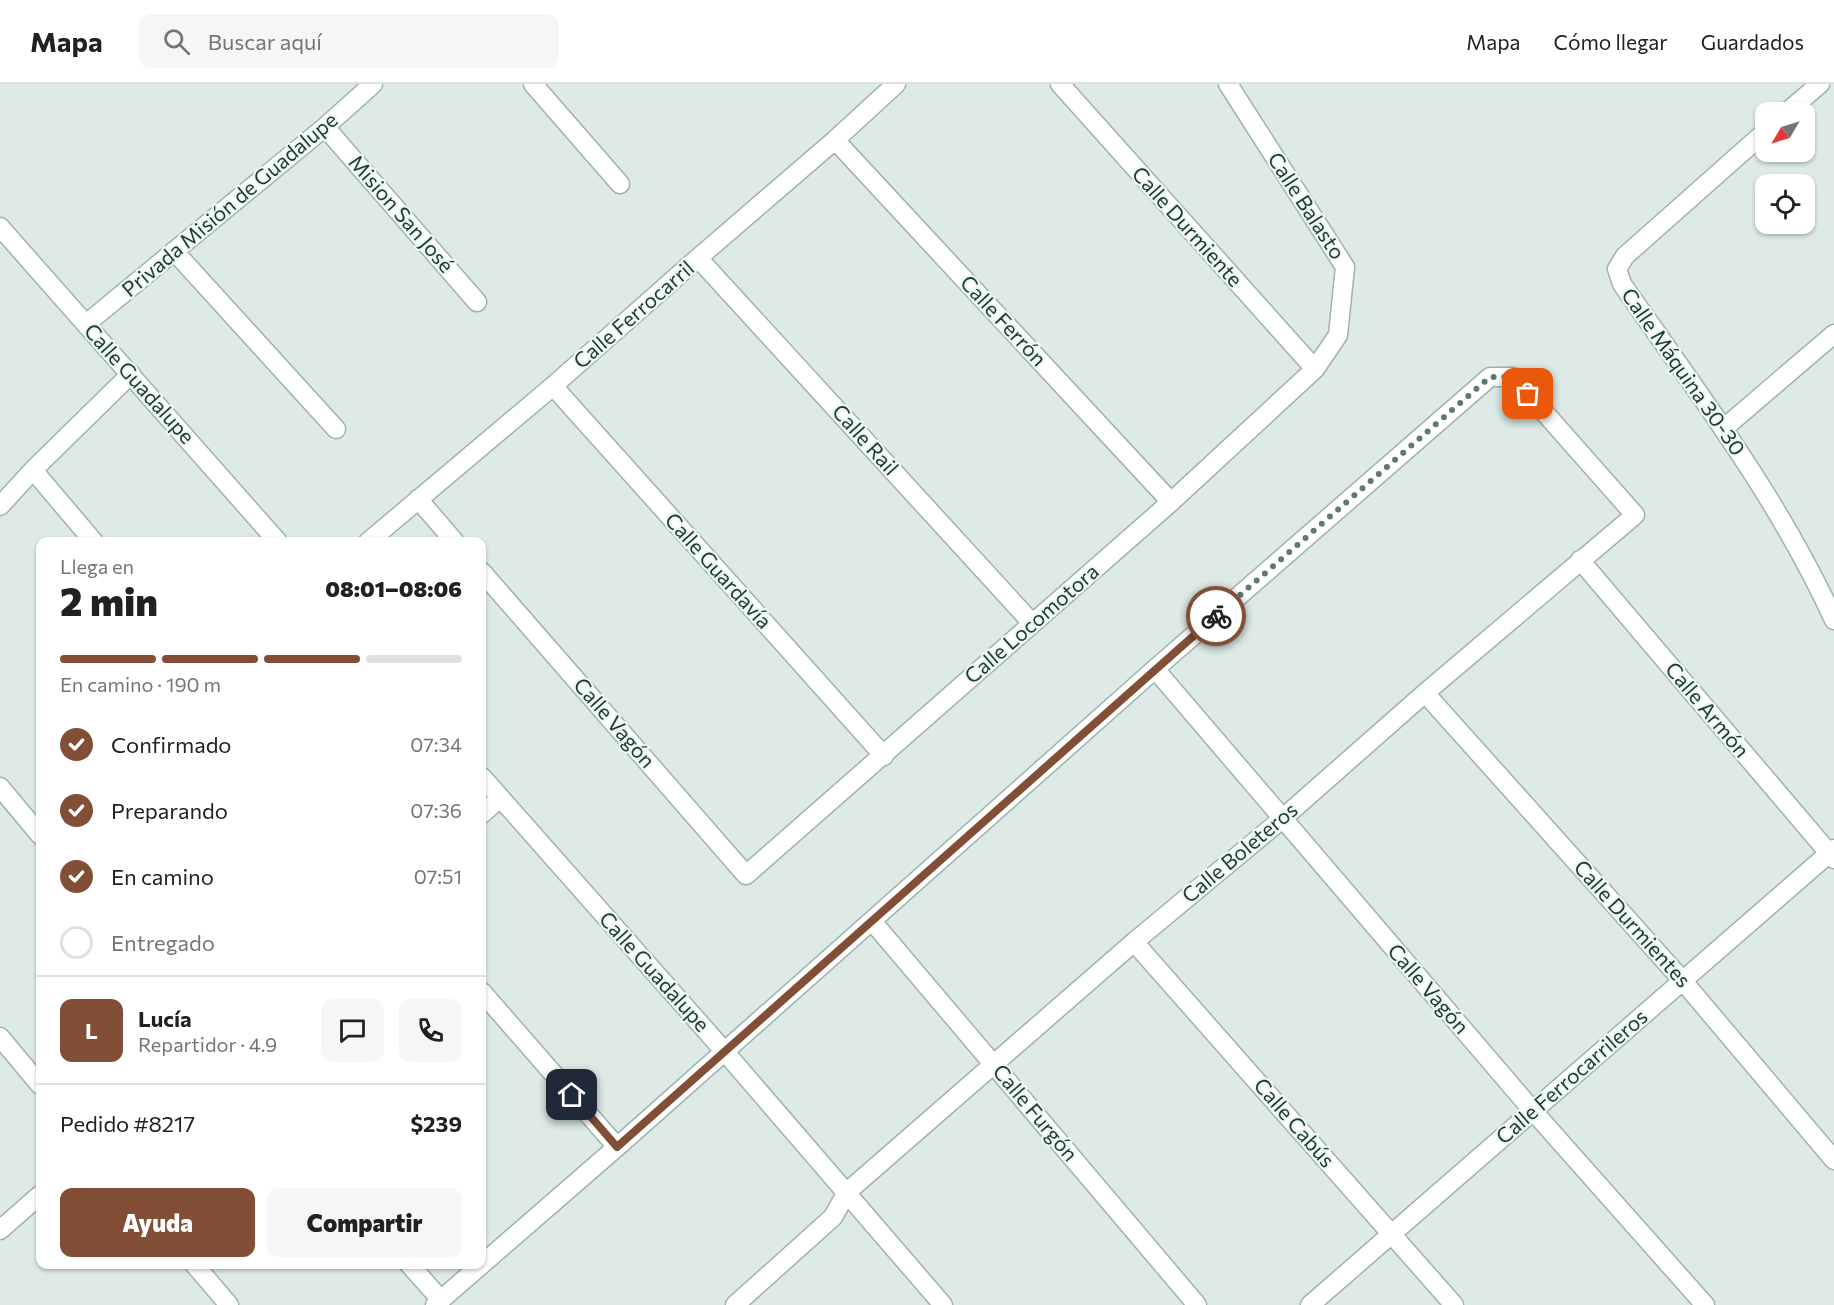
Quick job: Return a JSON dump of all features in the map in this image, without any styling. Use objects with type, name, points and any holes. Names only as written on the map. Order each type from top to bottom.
[{"type":"street","name":"Privada Misión de Guadalupe","points":[[86,324],[325,127],[373,84]]},
{"type":"street","points":[[533,84],[620,184]]},
{"type":"street","name":"Calle Ferrocarril","points":[[374,537],[553,386],[836,140],[896,84]]},
{"type":"street","name":"Calle Durmiente","points":[[1060,84],[1314,369]]},
{"type":"street","name":"Calle Balasto","points":[[1228,84],[1345,267],[1338,335],[1314,369]]},
{"type":"street","points":[[1799,102],[1820,84]]},
{"type":"street","name":"Mision San José","points":[[325,127],[477,302]]},
{"type":"street","name":"Calle Ferrón","points":[[836,140],[1171,502]]},
{"type":"street","name":"Calle Máquina 30-30","points":[[1755,142],[1625,256],[1617,269],[1622,284],[1776,508],[1829,595],[1834,620]]},
{"type":"street","name":"Calle Guadalupe","points":[[0,227],[274,537]]},
{"type":"street","points":[[174,251],[336,429]]},
{"type":"street","name":"Calle Rail","points":[[698,258],[1032,623]]},
{"type":"street","points":[[1723,429],[1834,334]]},
{"type":"street","name":"Calle Locomotora","points":[[746,875],[1171,502],[1314,369]]},
{"type":"street","points":[[0,506],[33,470],[131,374]]},
{"type":"street","name":"Calle Boleteros","points":[[735,1305],[833,1217],[847,1192],[1134,942],[1282,819],[1425,693],[1635,515],[1513,377],[1490,377],[1155,669]]},
{"type":"street","name":"Calle Guardavía","points":[[553,386],[884,756]]},
{"type":"street","points":[[33,470],[90,537]]},
{"type":"street","points":[[418,499],[451,537]]},
{"type":"street","name":"Calle Armón","points":[[1580,560],[1832,854]]},
{"type":"street","name":"Calle Vagón","points":[[486,577],[746,875]]},
{"type":"street","points":[[486,1261],[1155,669]]},
{"type":"street","name":"Calle Vagón","points":[[1155,669],[1533,1111],[1705,1305]]},
{"type":"street","name":"Calle Durmientes","points":[[1425,693],[1682,980],[1834,1160]]},
{"type":"street","name":"Calle Guadalupe","points":[[486,782],[847,1192],[935,1302]]},
{"type":"street","points":[[0,787],[36,830]]},
{"type":"street","points":[[486,810],[500,798]]},
{"type":"street","name":"Calle Ferrocarrileros","points":[[1310,1305],[1682,980],[1832,854]]},
{"type":"street","name":"Calle Furgón","points":[[872,921],[1197,1305]]},
{"type":"street","name":"Calle Cabús","points":[[1134,942],[1454,1305]]},
{"type":"street","points":[[486,997],[617,1147]]},
{"type":"street","points":[[0,1037],[36,1079]]},
{"type":"street","points":[[0,1230],[36,1198]]},
{"type":"street","points":[[198,1269],[229,1305]]},
{"type":"street","points":[[413,1269],[438,1303],[477,1269]]},
{"type":"way so far","points":[[1216,616],[1490,377],[1513,377],[1528,394]]},
{"type":"route","points":[[572,1095],[617,1147],[1216,616]]}]
